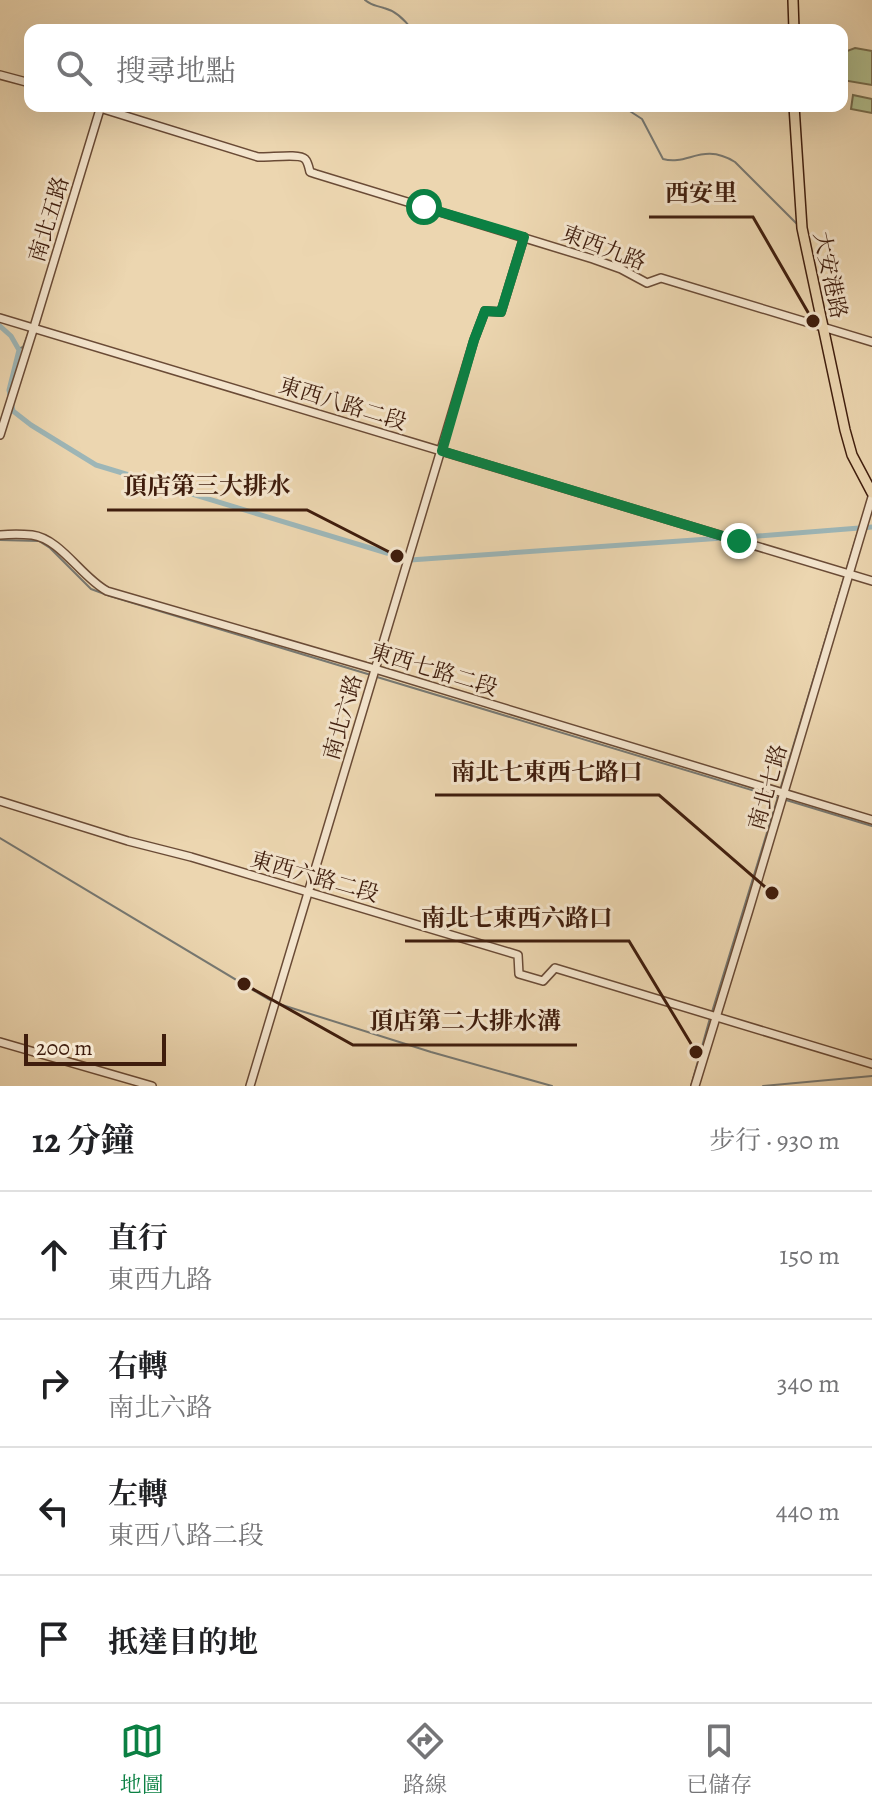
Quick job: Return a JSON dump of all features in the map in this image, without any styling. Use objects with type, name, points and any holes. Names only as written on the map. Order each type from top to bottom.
[{"type":"main road","points":[[793,0],[794,24]]},
{"type":"main road","name":"大安港路","points":[[794,112],[802,228],[845,430],[852,455],[872,495]]},
{"type":"street","points":[[0,75],[24,81]]},
{"type":"street","name":"南北五路","points":[[0,435],[98,112]]},
{"type":"street","name":"東西九路","points":[[116,112],[258,157],[296,155],[308,163],[310,172],[593,259],[647,283],[661,278],[872,342]]},
{"type":"street","name":"南北六路","points":[[250,1086],[474,340],[485,311],[501,312],[524,237]]},
{"type":"street","name":"東西八路二段","points":[[0,318],[872,581]]},
{"type":"street","name":"南北七路","points":[[695,1085],[872,495]]},
{"type":"street","name":"東西七路二段","points":[[0,535],[33,535],[47,540],[95,585],[107,591],[872,820]]},
{"type":"street","name":"東西六路二段","points":[[0,801],[518,955],[519,974],[543,981],[555,968],[872,1064]]},
{"type":"street","points":[[0,1042],[152,1086]]},
{"type":"green space","points":[[855,48],[872,51],[872,85],[848,81],[848,51]]},
{"type":"green space","points":[[853,95],[872,99],[872,113],[851,109]]},
{"type":"waterway","points":[[365,0],[388,9],[407,24]]},
{"type":"waterway","points":[[631,112],[642,119],[663,159],[680,160],[704,154],[723,156],[735,162],[797,224]]},
{"type":"waterway","points":[[32,323],[36,310]]},
{"type":"waterway","points":[[0,326],[11,336],[19,350],[9,390],[13,411],[96,465],[410,560],[723,538]]},
{"type":"waterway","points":[[18,349],[23,347],[30,329]]},
{"type":"waterway","points":[[733,538],[872,527]]},
{"type":"waterway","points":[[780,790],[859,528]]},
{"type":"waterway","points":[[0,540],[39,541],[91,589],[110,596],[371,675]]},
{"type":"waterway","points":[[377,677],[778,798]]},
{"type":"waterway","points":[[712,1012],[777,800]]},
{"type":"waterway","points":[[786,800],[872,826]]},
{"type":"waterway","points":[[0,838],[273,1002]]},
{"type":"waterway","points":[[279,1004],[552,1086]]},
{"type":"waterway","points":[[691,1086],[710,1018]]},
{"type":"waterway","points":[[763,1086],[872,1076]]},
{"type":"place","name":"西安里","points":[[813,321]]},
{"type":"place","name":"頂店第三大排水","points":[[397,556]]},
{"type":"place","name":"南北七東西七路口","points":[[772,893]]},
{"type":"place","name":"頂店第二大排水溝","points":[[244,984]]},
{"type":"place","name":"南北七東西六路口","points":[[696,1052]]},
{"type":"route","points":[[424,207],[524,237],[501,312],[485,311],[442,451],[739,541]]}]
